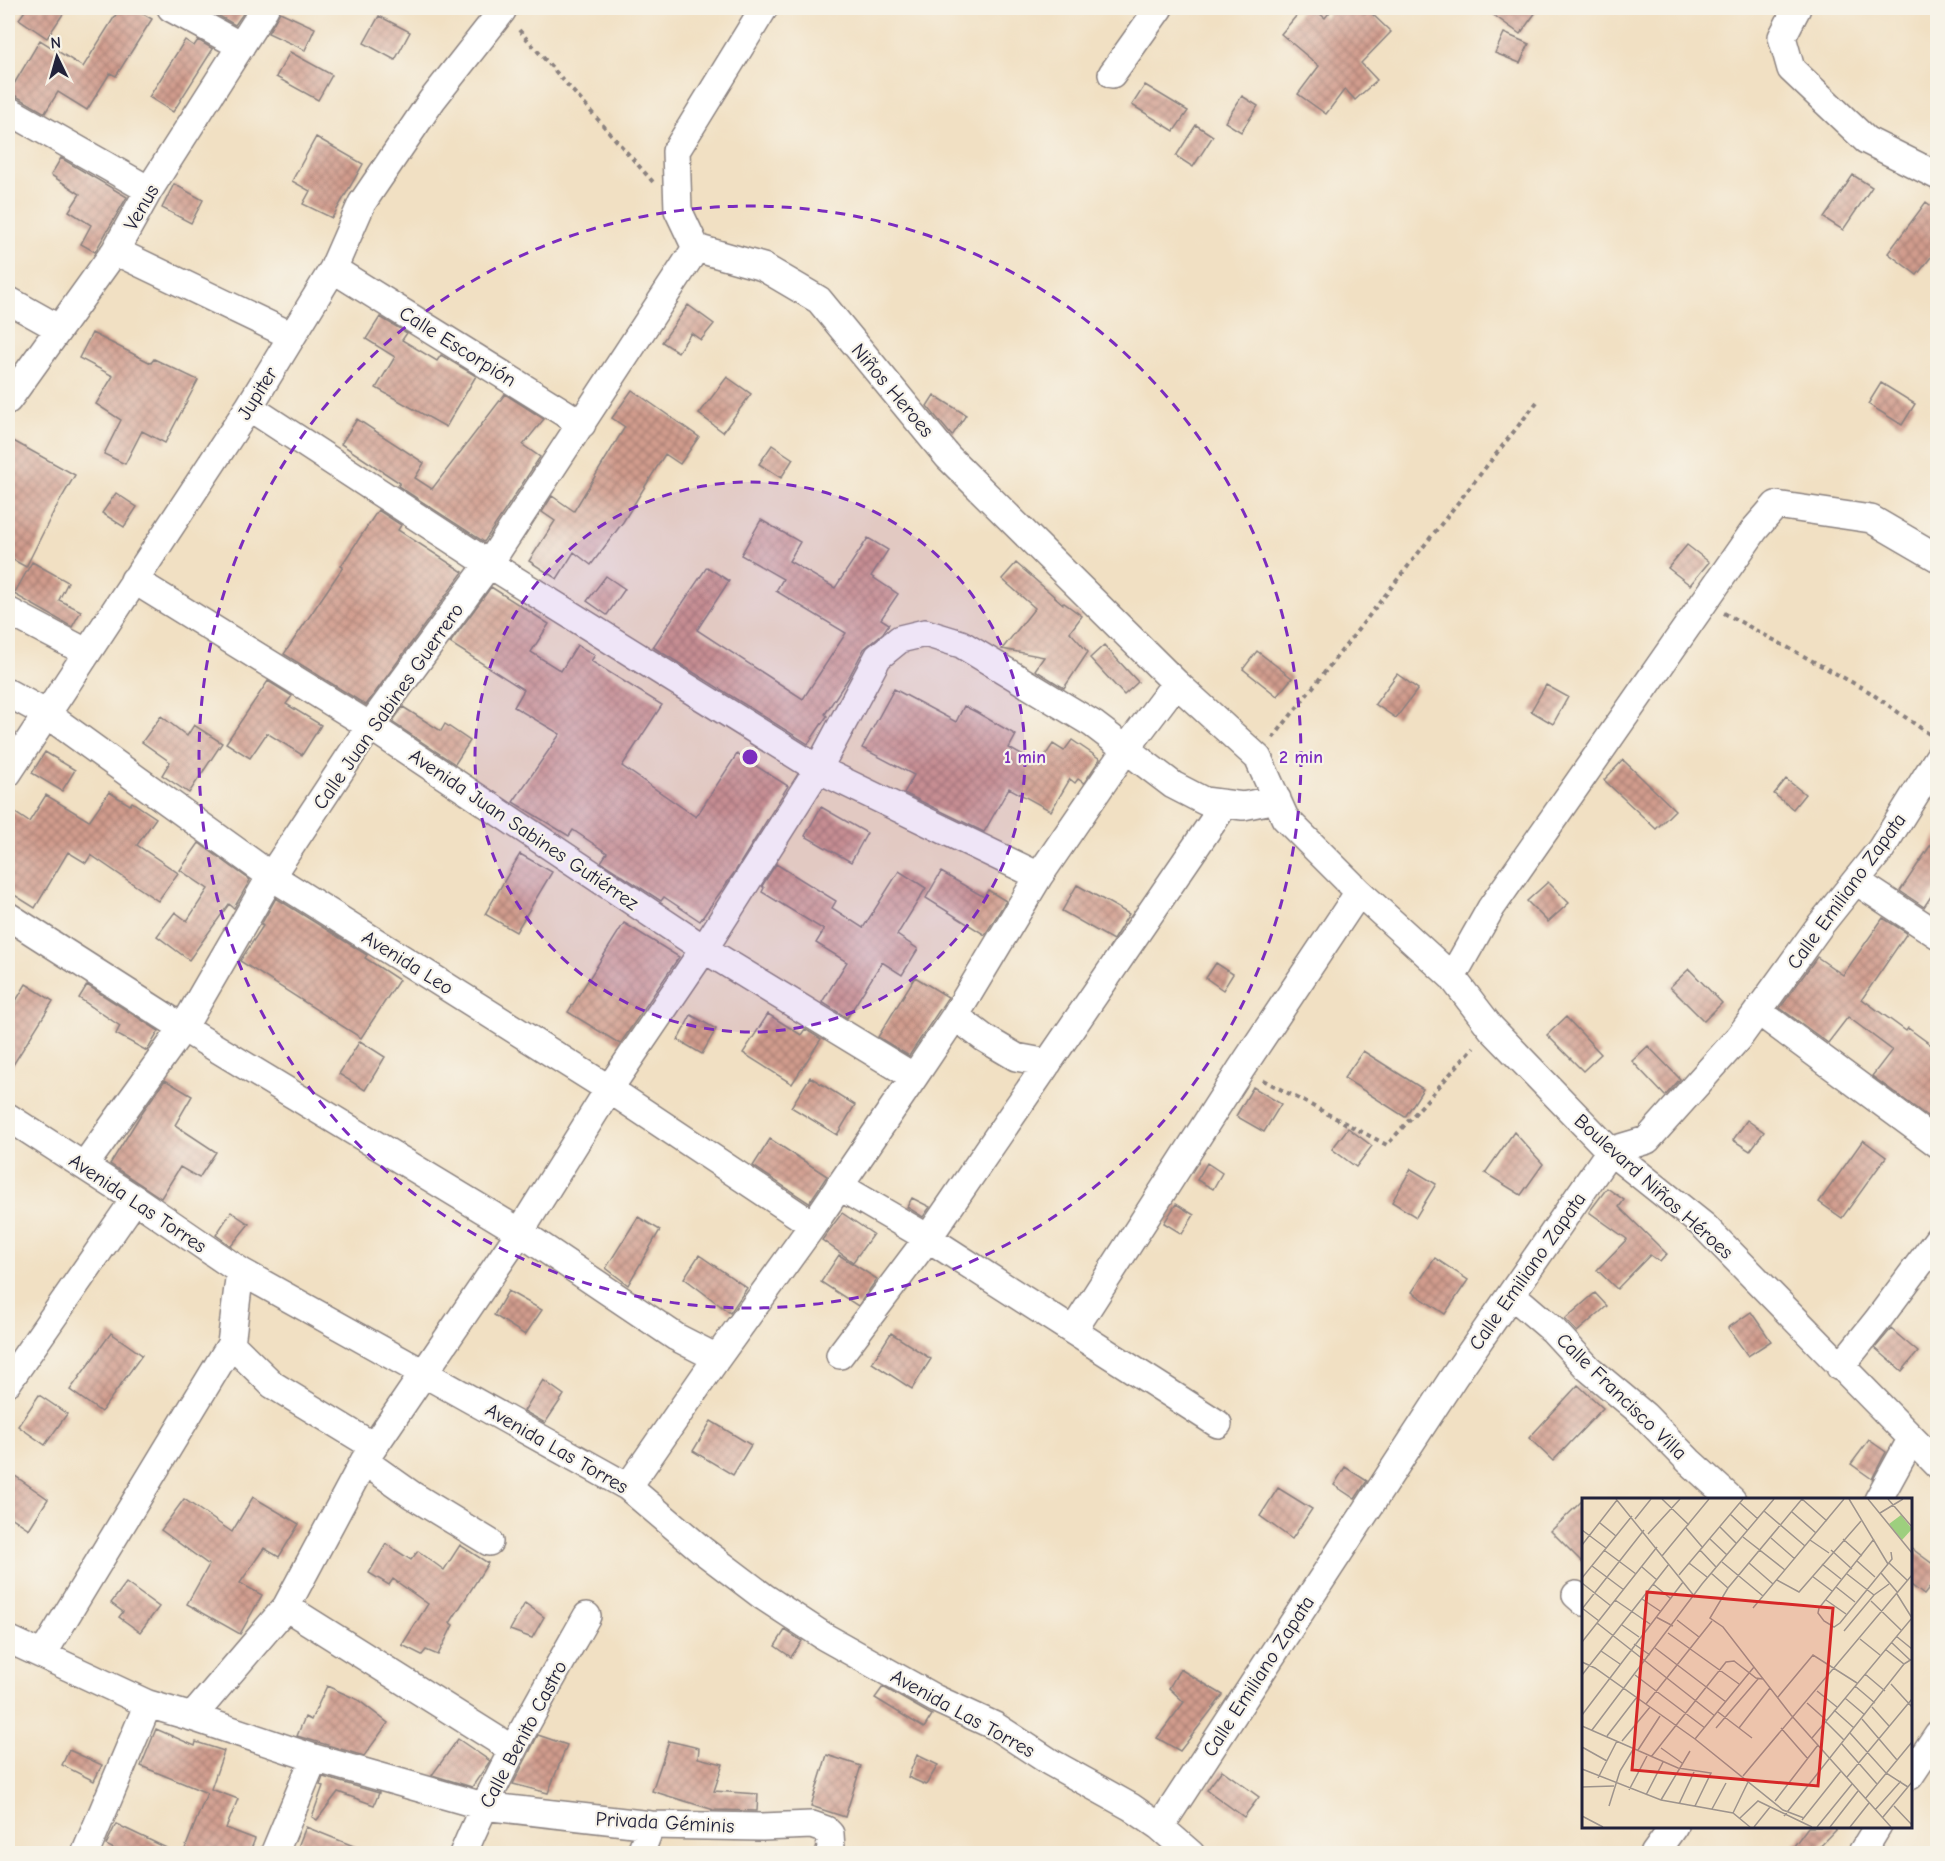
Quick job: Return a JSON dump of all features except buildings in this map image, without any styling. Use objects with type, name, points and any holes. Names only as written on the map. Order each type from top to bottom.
[{"type":"street","points":[[171,8],[241,46]]},
{"type":"street","name":"Venus","points":[[8,400],[115,251],[149,190],[265,8]]},
{"type":"street","points":[[696,248],[678,210],[676,152],[764,8]]},
{"type":"street","points":[[1112,74],[1159,8]]},
{"type":"street","points":[[1797,8],[1782,38],[1791,69],[1866,140],[1938,176]]},
{"type":"street","name":"Jupiter","points":[[8,773],[45,713],[249,407],[333,269],[362,203],[432,100],[501,9]]},
{"type":"street","points":[[8,110],[149,190]]},
{"type":"street","name":"Calle Juan Sabines Guerrero","points":[[84,1166],[183,1028],[272,876],[370,726],[489,564],[696,248]]},
{"type":"street","name":"Niños Heroes","points":[[696,248],[763,267],[819,300],[948,457],[1176,683],[1258,758],[1276,799]]},
{"type":"street","points":[[115,251],[292,336]]},
{"type":"street","name":"Calle Escorpión","points":[[333,269],[582,424]]},
{"type":"street","points":[[8,300],[58,328]]},
{"type":"street","points":[[249,407],[489,564],[818,769],[1039,876]]},
{"type":"street","points":[[1452,977],[1491,908],[1755,529],[1776,505],[1870,519],[1938,558]]},
{"type":"street","name":"Avenida Juan Sabines Gutiérrez","points":[[134,580],[370,726],[704,949],[914,1077]]},
{"type":"street","points":[[8,610],[86,652]]},
{"type":"street","points":[[192,1717],[286,1607],[368,1454],[520,1232],[609,1089],[704,949],[818,769],[878,657],[900,639],[925,633],[961,644],[1093,724],[1173,785],[1204,801],[1243,806],[1276,799]]},
{"type":"street","points":[[628,1487],[813,1225],[914,1077],[955,1016],[1039,876],[1126,749],[1176,683]]},
{"type":"street","name":"Avenida Leo","points":[[8,693],[45,713],[272,876],[609,1089],[813,1225]]},
{"type":"street","name":"Calle Emiliano Zapata","points":[[1160,1827],[1440,1397],[1610,1151],[1647,1140],[1740,1036],[1821,924],[1881,849],[1938,758]]},
{"type":"street","name":"Boulevard Niños Héroes","points":[[1276,799],[1285,818],[1359,892],[1452,977],[1491,1028],[1610,1151],[1704,1226],[1911,1440],[1938,1465]]},
{"type":"street","points":[[840,1355],[927,1238],[1225,804]]},
{"type":"street","points":[[1856,880],[1938,935]]},
{"type":"street","points":[[1073,1331],[1241,1069],[1359,892]]},
{"type":"street","points":[[8,916],[183,1028],[520,1232],[676,1337],[717,1358]]},
{"type":"street","points":[[1758,1011],[1938,1144]]},
{"type":"street","points":[[955,1016],[984,1038],[1016,1057],[1048,1063]]},
{"type":"street","name":"Avenida Las Torres","points":[[8,1117],[135,1199],[240,1271],[628,1487],[711,1557],[764,1597],[825,1637],[936,1699],[995,1726],[1050,1762],[1131,1808],[1160,1827],[1191,1854]]},
{"type":"street","points":[[839,1186],[927,1238],[1218,1424]]},
{"type":"street","points":[[8,1382],[135,1199]]},
{"type":"street","points":[[1840,1367],[1938,1239]]},
{"type":"street","points":[[43,1654],[231,1344],[240,1271]]},
{"type":"street","name":"Calle Francisco Villa","points":[[1511,1294],[1553,1330],[1588,1368],[1644,1415],[1730,1498]]},
{"type":"street","points":[[231,1344],[273,1385],[368,1454],[411,1495],[489,1542]]},
{"type":"street","points":[[1879,1498],[1911,1440]]},
{"type":"street","points":[[286,1607],[512,1749]]},
{"type":"street","name":"Calle Benito Castro","points":[[463,1854],[483,1806],[512,1749],[586,1616]]},
{"type":"street","name":"Privada Géminis","points":[[8,1639],[148,1704],[314,1758],[483,1806],[651,1825],[762,1827],[812,1825],[830,1834],[830,1851]]},
{"type":"street","points":[[85,1854],[148,1704]]},
{"type":"street","points":[[1912,1774],[1938,1734]]},
{"type":"street","points":[[274,1854],[314,1758]]},
{"type":"street","points":[[640,1854],[651,1825]]},
{"type":"street","points":[[1654,1854],[1673,1828]]},
{"type":"street","points":[[1861,1854],[1877,1828]]},
{"type":"path","points":[[501,9],[678,210]]},
{"type":"path","points":[[1258,758],[1537,402]]},
{"type":"path","points":[[1705,603],[1868,691],[1938,740]]},
{"type":"path","points":[[1241,1069],[1388,1145],[1491,1028]]}]
